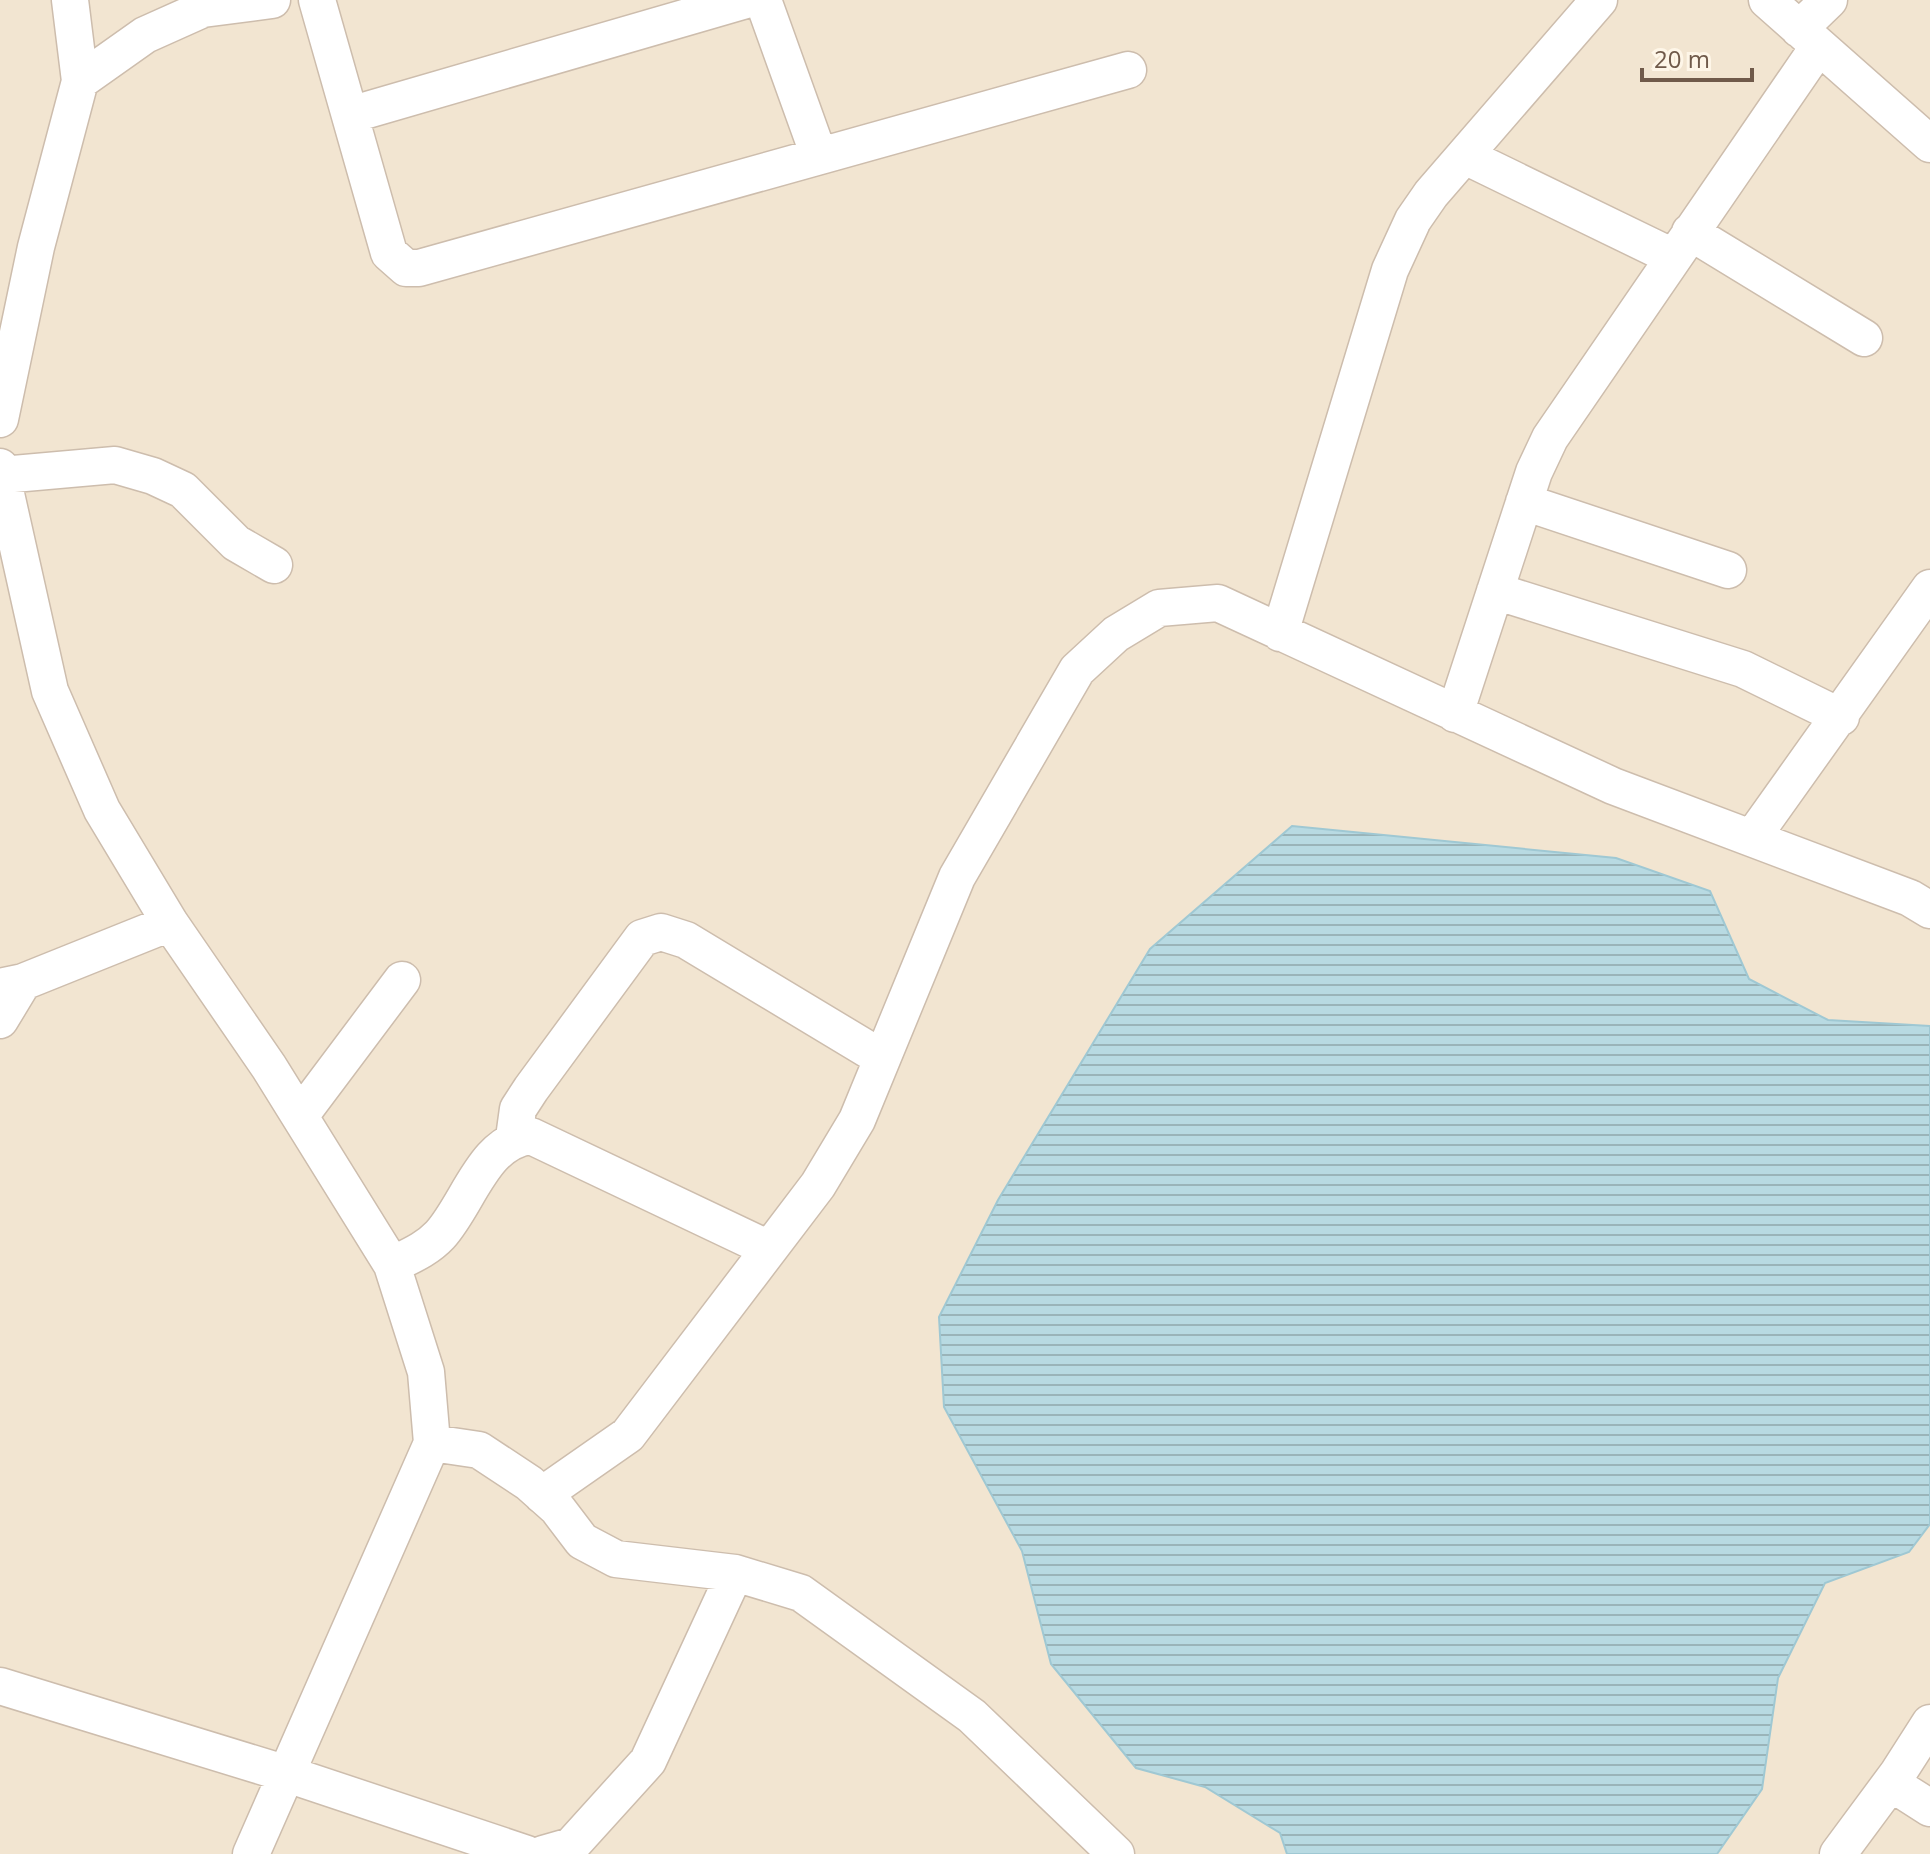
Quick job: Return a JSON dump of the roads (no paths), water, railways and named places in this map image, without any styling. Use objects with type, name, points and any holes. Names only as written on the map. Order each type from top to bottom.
[{"type":"street","points":[[0,419],[36,247],[80,81],[70,0]]},
{"type":"street","points":[[80,81],[145,35],[202,4],[272,0]]},
{"type":"street","points":[[317,0],[389,253],[406,268],[419,268],[1128,70]]},
{"type":"street","points":[[350,115],[746,0]]},
{"type":"street","points":[[763,0],[819,156]]},
{"type":"street","points":[[1280,633],[1399,248],[1431,194],[1599,0]]},
{"type":"street","points":[[1767,0],[1930,144]]},
{"type":"street","points":[[1455,714],[1524,502],[1550,438],[1682,245],[1829,0]]},
{"type":"street","points":[[1465,156],[1682,245],[1864,338]]},
{"type":"street","points":[[251,1854],[432,1443],[426,1372],[392,1265],[300,1116],[170,923],[102,810],[50,691],[1,471],[115,465],[153,476],[183,490],[236,543],[274,565]]},
{"type":"street","points":[[1524,502],[1728,570]]},
{"type":"street","points":[[1752,838],[1930,588]]},
{"type":"street","points":[[1495,591],[1743,669],[1841,717]]},
{"type":"street","points":[[542,1495],[628,1435],[818,1185],[857,1120],[957,877],[1077,670],[1116,634],[1159,608],[1218,603],[1613,786],[1910,898],[1930,910]]},
{"type":"street","points":[[0,1020],[11,984],[170,923]]},
{"type":"street","points":[[514,1138],[518,1109],[531,1089],[642,938],[661,932],[686,940],[882,1058]]},
{"type":"street","points":[[300,1116],[402,980]]},
{"type":"street","points":[[392,1265],[427,1248],[443,1232],[495,1153],[514,1138],[531,1136],[769,1249]]},
{"type":"street","points":[[432,1443],[479,1450],[542,1495],[582,1541],[616,1559],[735,1573],[801,1593],[972,1716],[1116,1854]]},
{"type":"street","points":[[565,1851],[648,1761],[735,1573]]},
{"type":"street","points":[[0,1686],[287,1774],[527,1854]]},
{"type":"street","points":[[1838,1854],[1858,1840],[1930,1723]]},
{"type":"street","points":[[1891,1783],[1930,1808]]},
{"type":"water","points":[[1292,826],[1616,858],[1710,891],[1749,979],[1828,1020],[1930,1026],[1930,1524],[1909,1552],[1825,1583],[1778,1678],[1762,1789],[1717,1854],[1287,1854],[1280,1833],[1205,1787],[1136,1768],[1051,1664],[1022,1551],[944,1407],[939,1317],[998,1200],[1150,949]]}]
